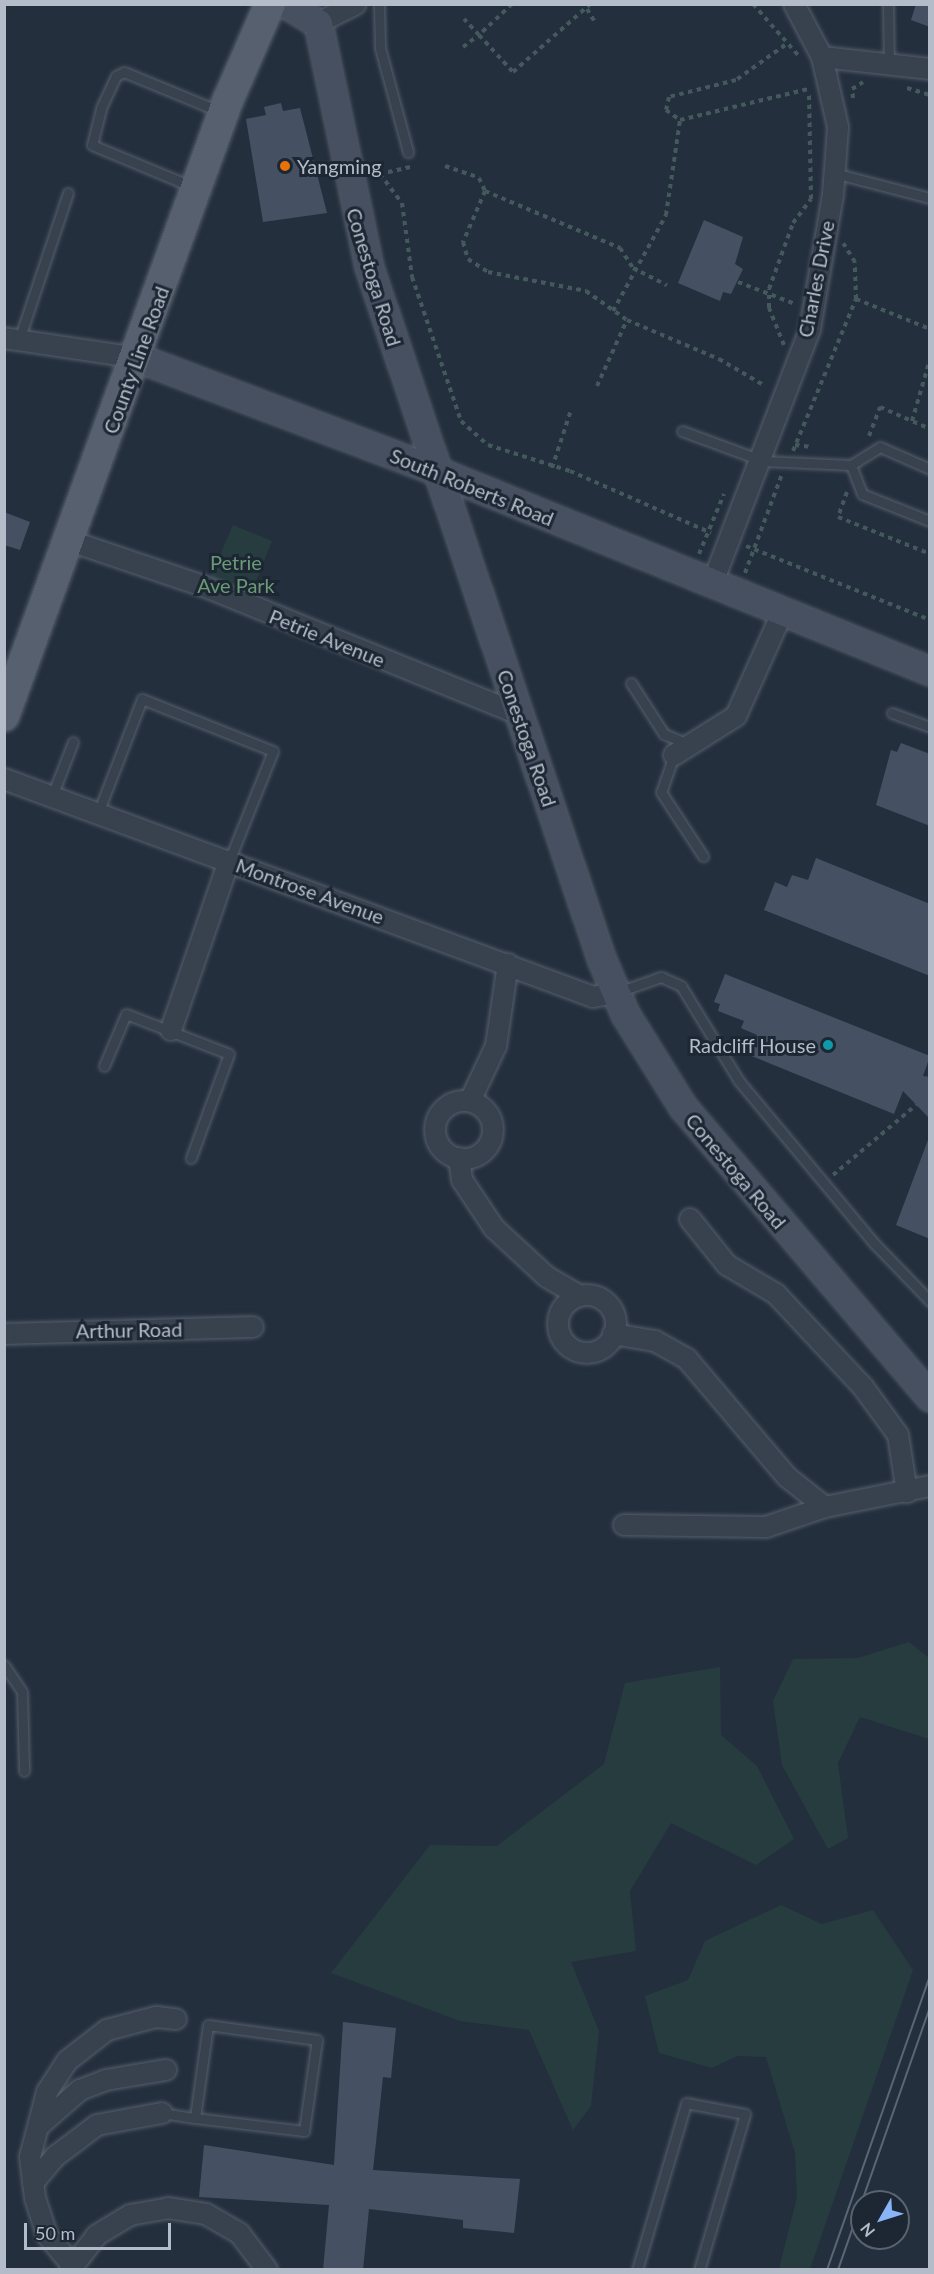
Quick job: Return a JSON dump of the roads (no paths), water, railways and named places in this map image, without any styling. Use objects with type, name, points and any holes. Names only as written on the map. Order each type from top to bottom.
[{"type":"main road","name":"County Line Road","points":[[4,716],[67,540],[138,358],[223,113],[270,4]]},
{"type":"main road","points":[[286,4],[318,23]]},
{"type":"main road","name":"Conestoga Road","points":[[318,23],[350,198],[437,471],[616,993],[683,1107],[930,1397]]},
{"type":"main road","name":"South Roberts Road","points":[[138,358],[437,471],[782,613],[930,671]]},
{"type":"street","points":[[318,23],[356,4]]},
{"type":"street","name":"Charles Drive","points":[[714,584],[729,539],[763,461],[812,311],[834,173],[838,127],[822,57],[794,4]]},
{"type":"street","points":[[822,57],[930,69]]},
{"type":"street","name":"South Roberts Road","points":[[12,339],[138,358]]},
{"type":"street","name":"Petrie Avenue","points":[[67,540],[206,587],[519,714]]},
{"type":"street","points":[[682,750],[736,716],[782,613]]},
{"type":"street","name":"Montrose Avenue","points":[[4,779],[593,997],[616,993]]},
{"type":"street","points":[[171,1030],[229,861]]},
{"type":"street","points":[[470,1101],[496,1046],[508,964]]},
{"type":"street","points":[[470,1101],[489,1113],[493,1135],[481,1154],[459,1158],[440,1146],[435,1124],[448,1105],[470,1101]]},
{"type":"street","points":[[459,1158],[462,1180],[494,1228],[547,1277],[580,1296],[602,1299],[611,1307],[613,1334],[594,1353],[582,1354],[563,1342],[558,1320],[562,1309],[580,1296]]},
{"type":"street","points":[[624,1525],[766,1527],[825,1508],[923,1485],[898,1435],[863,1387],[776,1294],[727,1265],[690,1219]]},
{"type":"street","name":"Arthur Road","points":[[4,1334],[253,1327]]},
{"type":"street","points":[[613,1334],[655,1341],[687,1359],[787,1478],[825,1508]]},
{"type":"street","points":[[176,2019],[132,2022],[88,2043],[67,2061],[47,2092],[30,2157],[33,2183],[47,2235],[71,2267],[97,2235],[130,2215],[168,2208],[206,2214],[240,2234],[267,2270]]},
{"type":"street","points":[[36,2130],[80,2090],[106,2080],[166,2070]]},
{"type":"street","points":[[33,2183],[56,2156],[97,2125],[162,2113]]},
{"type":"lane","points":[[379,4],[381,48],[408,152]]},
{"type":"lane","points":[[888,4],[889,65]]},
{"type":"lane","points":[[197,189],[92,145],[101,108],[116,76],[124,72],[223,113]]},
{"type":"lane","points":[[834,173],[930,198]]},
{"type":"lane","points":[[12,339],[68,193]]},
{"type":"lane","points":[[682,431],[763,461],[851,465],[880,447],[930,469]]},
{"type":"lane","points":[[851,465],[862,494],[930,522]]},
{"type":"lane","points":[[631,683],[664,734],[682,750],[661,792],[703,856]]},
{"type":"lane","points":[[98,813],[142,699],[273,751],[229,861]]},
{"type":"lane","points":[[892,712],[930,727]]},
{"type":"lane","points":[[52,796],[73,742]]},
{"type":"lane","points":[[616,993],[661,977],[681,986],[739,1081],[824,1183],[930,1301]]},
{"type":"lane","points":[[104,1066],[126,1014],[229,1054],[191,1158]]},
{"type":"lane","points":[[4,1665],[22,1692],[24,1771]]},
{"type":"lane","points":[[162,2113],[195,2118],[304,2131],[317,2040],[208,2025],[195,2118]]},
{"type":"lane","points":[[637,2270],[686,2103],[745,2114],[699,2270]]},
{"type":"tram line","points":[[827,2270],[930,1976]]},
{"type":"tram line","points":[[838,2270],[930,2007]]},
{"type":"place","name":"Yangming","points":[[285,166]]},
{"type":"place","name":"Radcliff House","points":[[828,1045]]},
{"type":"park label","name":"Petrie Ave Park","points":[[236,574]]}]
